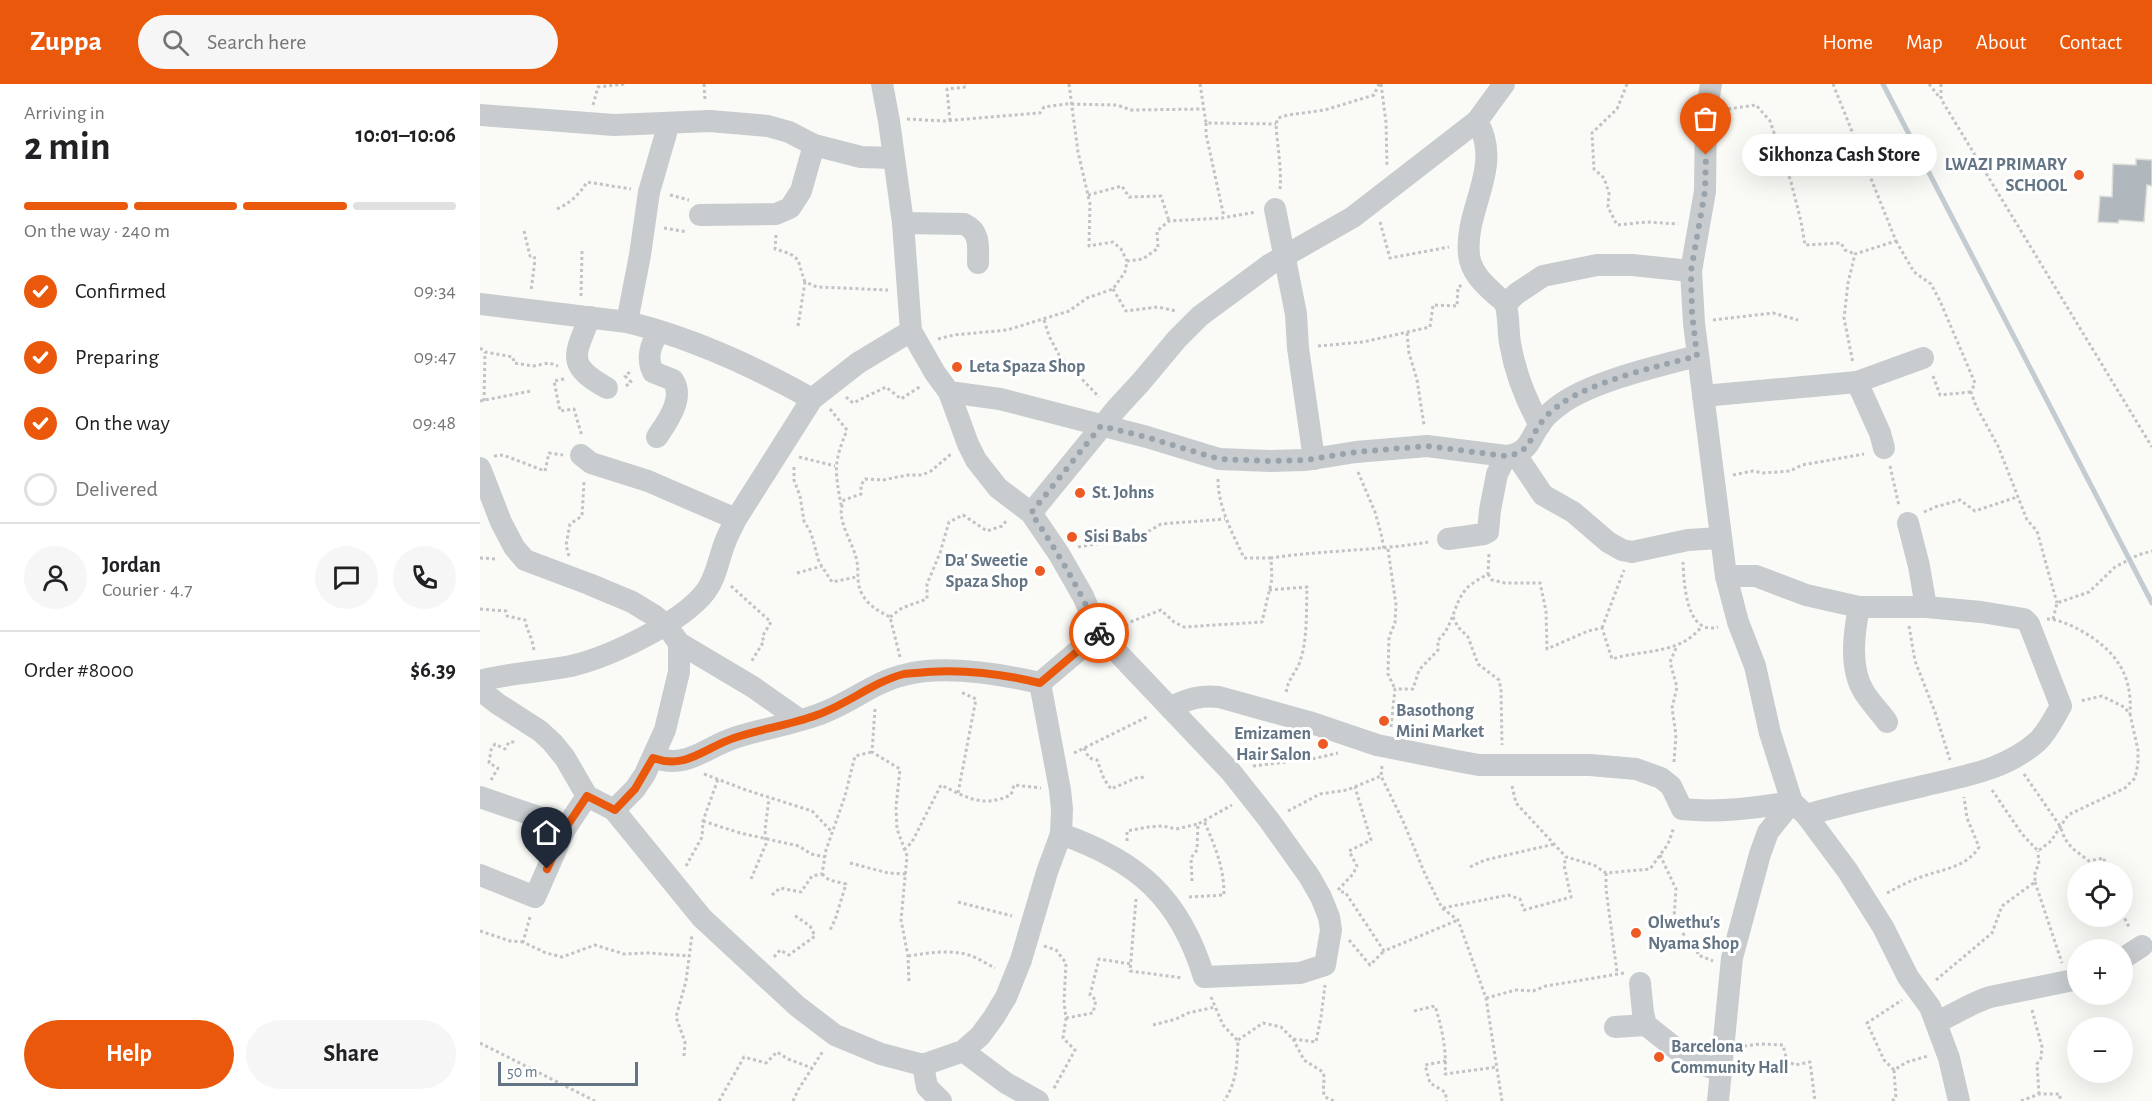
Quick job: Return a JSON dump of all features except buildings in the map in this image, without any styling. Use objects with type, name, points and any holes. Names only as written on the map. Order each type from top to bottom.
[{"type":"street","points":[[882,84],[890,121],[903,223],[907,294],[915,338],[943,384],[976,460],[998,488],[1025,509],[1059,554],[1103,637],[1231,772],[1269,820],[1321,897],[1329,917],[1331,930],[1325,965],[1300,973],[1204,977],[1196,950],[1175,912],[1149,881],[1090,844],[1061,834]]},
{"type":"street","points":[[1025,509],[1200,316],[1285,256],[1353,217],[1477,122],[1504,84]]},
{"type":"street","points":[[1712,84],[1706,114],[1705,191],[1691,271],[1697,356],[1725,576],[1738,622],[1755,666],[1770,733],[1799,809],[1869,904],[1900,964],[1930,1007],[1949,1058],[1959,1101]]},
{"type":"street","points":[[480,115],[588,124],[637,125],[710,121],[768,126],[789,132],[814,145],[861,157],[894,158]]},
{"type":"street","points":[[1477,122],[1485,134],[1487,161],[1470,233],[1472,267],[1506,304],[1514,363],[1529,405],[1540,424]]},
{"type":"street","points":[[627,321],[635,285],[649,192],[669,123]]},
{"type":"street","points":[[696,213],[783,213],[796,201],[814,145]]},
{"type":"street","points":[[1275,209],[1296,314],[1298,348],[1314,459]]},
{"type":"street","points":[[903,223],[964,224],[971,227],[977,235],[978,263]]},
{"type":"street","points":[[1506,304],[1516,294],[1543,276],[1597,265],[1632,265],[1691,271]]},
{"type":"street","points":[[480,304],[627,321],[708,347],[820,393]]},
{"type":"street","points":[[585,316],[575,367],[607,388]]},
{"type":"street","points":[[657,437],[670,418],[677,390],[673,380],[653,372],[650,366],[651,349],[659,332]]},
{"type":"street","points":[[480,681],[573,665],[673,634],[706,591],[715,575],[726,539],[736,519],[784,452],[820,393],[858,363],[915,338]]},
{"type":"street","points":[[1448,539],[1488,532],[1497,474],[1511,455],[1525,448],[1540,424],[1561,404],[1577,393],[1697,356]]},
{"type":"street","points":[[1703,396],[1857,382],[1923,358]]},
{"type":"street","points":[[1857,382],[1884,448]]},
{"type":"street","points":[[943,384],[1146,437],[1219,459],[1270,461],[1314,459],[1356,452],[1427,446],[1511,455],[1543,495],[1573,512],[1608,542],[1622,550],[1632,552],[1688,540],[1720,538]]},
{"type":"street","points":[[586,459],[648,481],[736,519]]},
{"type":"street","points":[[486,462],[501,522],[519,555],[525,560],[632,602],[655,616],[673,634],[800,720]]},
{"type":"street","points":[[1908,523],[1919,566],[1916,607]]},
{"type":"street","points":[[1171,707],[1190,698],[1219,697],[1284,714],[1353,738],[1479,765],[1590,765],[1636,769],[1661,777],[1671,786],[1682,809],[1703,810],[1799,809],[1854,801],[1982,772],[2027,750],[2046,732],[2061,706],[2029,624],[2024,619],[1981,612],[1916,607],[1859,607],[1806,595],[1756,576],[1725,576]]},
{"type":"street","points":[[1859,607],[1855,634],[1856,670],[1864,692],[1887,722]]},
{"type":"street","points":[[615,810],[635,789],[653,758],[665,730],[679,672],[673,634]]},
{"type":"street","points":[[653,758],[686,761],[735,738],[819,715],[880,683],[905,674],[947,671],[992,673],[1040,683],[1103,637]]},
{"type":"street","points":[[480,690],[540,731],[558,747],[587,796],[615,810],[702,918],[804,1012],[835,1035],[874,1052],[923,1065],[963,1051],[980,1036],[1006,997],[1031,931],[1047,872],[1061,834],[1060,790],[1040,683]]},
{"type":"street","points":[[485,790],[565,829]]},
{"type":"street","points":[[480,875],[534,897],[565,829],[587,796]]},
{"type":"street","points":[[1718,1101],[1731,969],[1760,854],[1768,832],[1799,809]]},
{"type":"street","points":[[2133,952],[2142,946]]},
{"type":"street","points":[[1937,1022],[1979,1000],[2067,980]]},
{"type":"street","points":[[1640,983],[1642,1013],[1646,1025],[1689,1059],[1720,1071]]},
{"type":"street","points":[[1615,1027],[1646,1025]]},
{"type":"street","points":[[963,1051],[1006,1083],[1043,1099]]},
{"type":"street","points":[[923,1065],[927,1087],[940,1101]]},
{"type":"path","points":[[588,124],[598,87],[626,84]]},
{"type":"path","points":[[950,121],[947,89],[966,87],[966,84]]},
{"type":"path","points":[[915,338],[1007,330],[1044,320],[1070,311],[1087,298],[1113,289],[1125,272],[1127,261],[1121,249],[1113,242],[1089,246],[1090,204],[1084,168],[1078,152],[1069,84]]},
{"type":"path","points":[[1200,84],[1206,134],[1224,217]]},
{"type":"path","points":[[1127,261],[1143,259],[1158,249],[1157,231],[1169,221],[1224,217],[1275,209],[1282,177],[1278,164],[1276,124],[1278,118],[1325,110],[1374,95],[1380,84]]},
{"type":"path","points":[[1380,84],[1386,122],[1390,188]]},
{"type":"path","points":[[1627,84],[1617,108],[1592,133],[1594,170],[1604,178],[1609,193],[1608,207],[1617,225],[1647,222],[1698,225]]},
{"type":"path","points":[[1833,84],[1896,241],[1914,272],[1930,284],[1940,301],[1975,382],[1971,392],[1976,406],[1998,446],[2027,520],[2037,531],[2056,603],[2053,619]]},
{"type":"path","points":[[1929,84],[1941,99],[2152,447]]},
{"type":"path","points":[[1941,84],[1941,99]]},
{"type":"path","points":[[890,121],[918,118],[950,121],[1040,114],[1044,107],[1052,105],[1117,105],[1131,110],[1203,110]]},
{"type":"path","points":[[1706,114],[1756,105],[1770,121],[1802,220],[1805,245],[1841,243],[1845,250],[1856,254],[1896,241]]},
{"type":"path","points":[[1206,123],[1276,124]]},
{"type":"path","points":[[557,209],[568,204],[580,193],[587,182],[689,199],[688,207],[696,213],[691,232],[644,227]]},
{"type":"path","points":[[1088,195],[1122,186],[1129,197],[1161,196],[1169,221]]},
{"type":"path","points":[[776,214],[775,249],[793,254],[799,260],[805,282],[798,326]]},
{"type":"path","points":[[1353,217],[1377,219],[1382,225],[1390,258],[1469,245]]},
{"type":"path","points":[[524,231],[530,256],[534,256],[535,260],[528,310]]},
{"type":"path","points":[[582,251],[585,316]]},
{"type":"path","points":[[1856,254],[1848,283],[1844,318],[1857,382]]},
{"type":"path","points":[[1298,348],[1363,342],[1430,327],[1433,305],[1456,306],[1458,287],[1478,276]]},
{"type":"path","points":[[805,282],[817,287],[876,288],[907,294]]},
{"type":"path","points":[[1113,289],[1126,311],[1158,307],[1200,316]]},
{"type":"path","points":[[1694,323],[1773,313],[1798,320]]},
{"type":"path","points":[[1044,320],[1059,355],[1101,398],[1117,408]]},
{"type":"path","points":[[1407,333],[1427,446]]},
{"type":"path","points":[[480,348],[485,352],[513,357],[514,363],[533,366],[549,363],[575,367]]},
{"type":"path","points":[[485,352],[482,401],[531,391]]},
{"type":"path","points":[[1923,358],[1926,358],[1940,395],[1971,392]]},
{"type":"path","points":[[607,388],[615,385],[623,389],[631,382],[625,376],[635,368],[650,366]]},
{"type":"path","points":[[574,578],[566,545],[570,524],[582,516],[586,459],[581,429],[574,409],[560,411],[554,381],[565,378],[575,367]]},
{"type":"path","points":[[820,393],[853,403],[886,387],[901,399],[943,384]]},
{"type":"path","points":[[820,393],[847,430],[837,454],[835,466],[848,540],[858,564],[856,577],[860,592],[868,603],[890,617],[905,674]]},
{"type":"path","points":[[841,506],[844,500],[861,494],[861,485],[865,479],[883,480],[922,475],[931,471],[957,449],[968,444]]},
{"type":"path","points":[[1713,479],[1753,471],[1763,473],[1790,471],[1802,465],[1830,462],[1884,448],[1900,512],[1908,523],[1929,509],[1960,500],[1975,511],[2017,497]]},
{"type":"path","points":[[784,452],[835,466]]},
{"type":"path","points":[[784,452],[794,468],[794,480],[800,496],[804,520],[822,566],[832,582],[856,577]]},
{"type":"path","points":[[1356,452],[1358,475],[1375,512],[1383,549]]},
{"type":"path","points":[[486,462],[502,455],[545,471],[549,453],[586,459]]},
{"type":"path","points":[[1219,459],[1218,488],[1225,519],[1244,558],[1388,549],[1448,539]]},
{"type":"path","points":[[890,617],[902,609],[927,599],[927,584],[940,554],[949,522],[963,515],[987,531],[1002,526],[1025,509]]},
{"type":"path","points":[[1059,554],[1083,545],[1114,541],[1149,531],[1161,524],[1225,519]]},
{"type":"path","points":[[1488,532],[1488,574],[1491,580],[1505,583],[1540,583],[1546,611],[1547,649],[1588,631],[1602,628]]},
{"type":"path","points":[[1688,540],[1683,557],[1686,601],[1702,626],[1710,630],[1738,622]]},
{"type":"path","points":[[1388,549],[1396,605],[1395,623],[1389,637],[1388,674],[1395,689],[1388,746],[1381,776],[1442,908],[1458,920],[1486,998],[1502,1101]]},
{"type":"path","points":[[2056,603],[2089,592],[2115,567],[2138,555],[2152,551]]},
{"type":"path","points":[[1632,552],[1602,628],[1612,659],[1677,646],[1694,636],[1702,626]]},
{"type":"path","points":[[1103,637],[1130,622],[1161,610],[1174,622],[1184,627],[1262,622],[1272,579],[1271,558]]},
{"type":"path","points":[[797,573],[822,566]]},
{"type":"path","points":[[1395,689],[1413,689],[1419,670],[1438,650],[1438,640],[1446,633],[1459,600],[1466,589],[1488,574]]},
{"type":"path","points":[[715,575],[735,589],[771,622],[762,638],[764,640],[757,655],[739,678]]},
{"type":"path","points":[[1269,590],[1307,587],[1304,642],[1299,664],[1287,685],[1284,714]]},
{"type":"path","points":[[1869,904],[1904,883],[1958,865],[1973,856],[1979,847],[1967,818],[1964,795],[1915,661],[1916,607]]},
{"type":"path","points":[[480,609],[506,611],[507,616],[525,620],[527,631],[533,642],[535,673]]},
{"type":"path","points":[[1453,617],[1458,627],[1468,637],[1478,664],[1499,680],[1502,751],[1510,765],[1516,803],[1566,857],[1594,865],[1606,873],[1650,869],[1668,844],[1682,809]]},
{"type":"path","points":[[2024,619],[2053,619],[2096,639],[2109,650],[2120,664],[2125,676],[2138,750],[2135,778],[2125,788],[2068,815],[2050,841],[2038,851]]},
{"type":"path","points":[[1671,786],[1676,778],[1674,764],[1676,735],[1672,708],[1677,687],[1670,662],[1677,646]]},
{"type":"path","points":[[947,671],[951,684],[976,699],[958,793]]},
{"type":"path","points":[[872,752],[873,722],[880,683]]},
{"type":"path","points":[[2061,706],[2102,696],[2124,707],[2130,714]]},
{"type":"path","points":[[1054,765],[1145,717],[1171,707]]},
{"type":"path","points":[[485,790],[498,768],[489,763],[488,759],[495,744],[505,749],[509,742],[519,743]]},
{"type":"path","points":[[1084,748],[1089,758],[1096,760],[1111,789],[1136,777],[1146,777]]},
{"type":"path","points":[[822,874],[831,832],[845,796],[855,756],[872,752],[900,769],[896,807],[897,829],[907,856],[901,920],[908,956],[909,983]]},
{"type":"path","points":[[1231,772],[1256,764],[1312,759],[1343,753]]},
{"type":"path","points":[[2014,758],[2060,826],[2065,839],[2072,848],[2089,861],[2104,858],[2104,861]]},
{"type":"path","points":[[686,761],[699,771],[718,779],[812,811],[831,832]]},
{"type":"path","points":[[1982,772],[2022,834],[2038,851],[2039,865],[2035,871],[2035,882],[2067,964]]},
{"type":"path","points":[[1269,820],[1320,794],[1347,790],[1381,776]]},
{"type":"path","points":[[669,878],[685,868],[702,837],[703,820],[718,779]]},
{"type":"path","points":[[904,850],[912,842],[941,785],[981,802],[998,801],[1011,795],[1014,785],[1060,790]]},
{"type":"path","points":[[1355,787],[1371,840],[1349,851],[1357,867],[1335,894],[1345,892],[1384,951]]},
{"type":"path","points":[[1124,864],[1128,850],[1127,831],[1148,826],[1176,829],[1198,824],[1249,795]]},
{"type":"path","points":[[752,879],[766,844],[765,830],[769,798]]},
{"type":"path","points":[[703,820],[740,833],[799,846],[811,854],[825,857]]},
{"type":"path","points":[[1175,912],[1181,906],[1183,898],[1224,895],[1224,876],[1220,858],[1204,821]]},
{"type":"path","points":[[1192,881],[1191,858],[1197,850],[1198,824]]},
{"type":"path","points":[[1470,867],[1485,860],[1555,844]]},
{"type":"path","points":[[1660,855],[1676,889],[1674,918],[1696,948],[1698,955],[1731,969]]},
{"type":"path","points":[[1442,908],[1508,895],[1520,899],[1524,910],[1571,897],[1564,865],[1566,857]]},
{"type":"path","points":[[850,863],[888,873],[906,874]]},
{"type":"path","points":[[1606,873],[1617,973]]},
{"type":"path","points":[[772,895],[780,888],[801,892],[812,876],[822,874]]},
{"type":"path","points":[[822,874],[829,880],[846,884],[829,932]]},
{"type":"path","points":[[1149,881],[1138,886],[1130,971],[1185,979],[1204,977],[1223,1024],[1238,1041],[1237,1069],[1231,1090],[1224,1101]]},
{"type":"path","points":[[1892,1101],[1896,1098],[1894,1070],[1884,1060],[1867,1023],[1918,992],[1954,966],[1992,933],[2002,906],[2035,882]]},
{"type":"path","points":[[523,942],[534,897]]},
{"type":"path","points":[[958,902],[1013,916],[1022,916],[1031,931],[1056,950],[1066,963],[1064,1002],[1066,1018],[1063,1038],[1075,1050],[1069,1065],[1043,1099]]},
{"type":"path","points":[[762,972],[780,950],[789,955],[815,936],[810,926],[794,915]]},
{"type":"path","points":[[684,1056],[685,1041],[676,1017],[686,981],[693,932],[702,918]]},
{"type":"path","points":[[1331,930],[1340,931],[1370,965],[1384,951],[1458,920]]},
{"type":"path","points":[[480,931],[510,941],[523,942],[546,953],[562,957],[595,945],[624,954],[648,952],[689,956]]},
{"type":"path","points":[[908,956],[939,951],[954,953],[970,956],[1015,975]]},
{"type":"path","points":[[1066,1018],[1093,1013],[1096,1000],[1090,995],[1099,958],[1131,964]]},
{"type":"path","points":[[1293,1039],[1316,1042],[1324,998],[1325,965]]},
{"type":"path","points":[[1486,998],[1516,990],[1533,991],[1546,986],[1617,973],[1635,974],[1640,983]]},
{"type":"path","points":[[2024,988],[2043,1047],[2037,1064],[2039,1094]]},
{"type":"path","points":[[1414,1011],[1435,1006],[1440,1021],[1446,1060],[1445,1074],[1497,1067]]},
{"type":"path","points":[[1153,1025],[1215,1007]]},
{"type":"path","points":[[1238,1041],[1263,1023],[1281,1027],[1293,1039],[1304,1060],[1323,1072],[1325,1078],[1322,1091],[1325,1097],[1334,1101]]},
{"type":"path","points":[[793,1101],[835,1035]]},
{"type":"path","points":[[480,1043],[595,1101]]},
{"type":"path","points":[[1724,1048],[1761,1044],[1783,1045],[1786,1061],[1795,1065],[1810,1062],[1815,1101]]},
{"type":"path","points":[[719,1101],[744,1057],[766,1063],[777,1052],[812,1068]]},
{"type":"path","points":[[1894,1070],[1907,1062],[1927,1056],[1949,1058]]},
{"type":"path","points":[[1446,1060],[1425,1065],[1430,1083],[1445,1092],[1447,1101]]},
{"type":"path","points":[[2021,1101],[2039,1094],[2060,1094],[2060,1101]]},
{"type":"waterway","points":[[1883,84],[2152,603]]},
{"type":"way so far","points":[[1099,633],[1083,596],[1059,554],[1031,513],[1101,426],[1219,459],[1306,460],[1356,452],[1427,446],[1506,456],[1516,455],[1525,448],[1547,416],[1577,393],[1697,356],[1692,313],[1691,271],[1705,191],[1706,155]]},
{"type":"place","name":"Sikhonza Cash Store","points":[[1706,155]]},
{"type":"place","name":"LWAZI PRIMARY SCHOOL","points":[[2079,175]]},
{"type":"place","name":"Leta Spaza Shop","points":[[957,367]]},
{"type":"place","name":"St. Johns","points":[[1080,493]]},
{"type":"place","name":"Sisi Babs","points":[[1072,537]]},
{"type":"place","name":"Da' Sweetie Spaza Shop","points":[[1040,571]]},
{"type":"place","name":"Basothong Mini Market","points":[[1384,721]]},
{"type":"place","name":"Emizamen Hair Salon","points":[[1323,744]]},
{"type":"place","name":"Olwethu's Nyama Shop","points":[[1636,933]]},
{"type":"place","name":"Barcelona Community Hall","points":[[1659,1057]]},
{"type":"route","points":[[547,869],[565,829],[587,796],[615,810],[635,789],[653,758],[686,761],[735,738],[819,715],[880,683],[905,674],[947,671],[992,673],[1040,683],[1099,633]]}]
